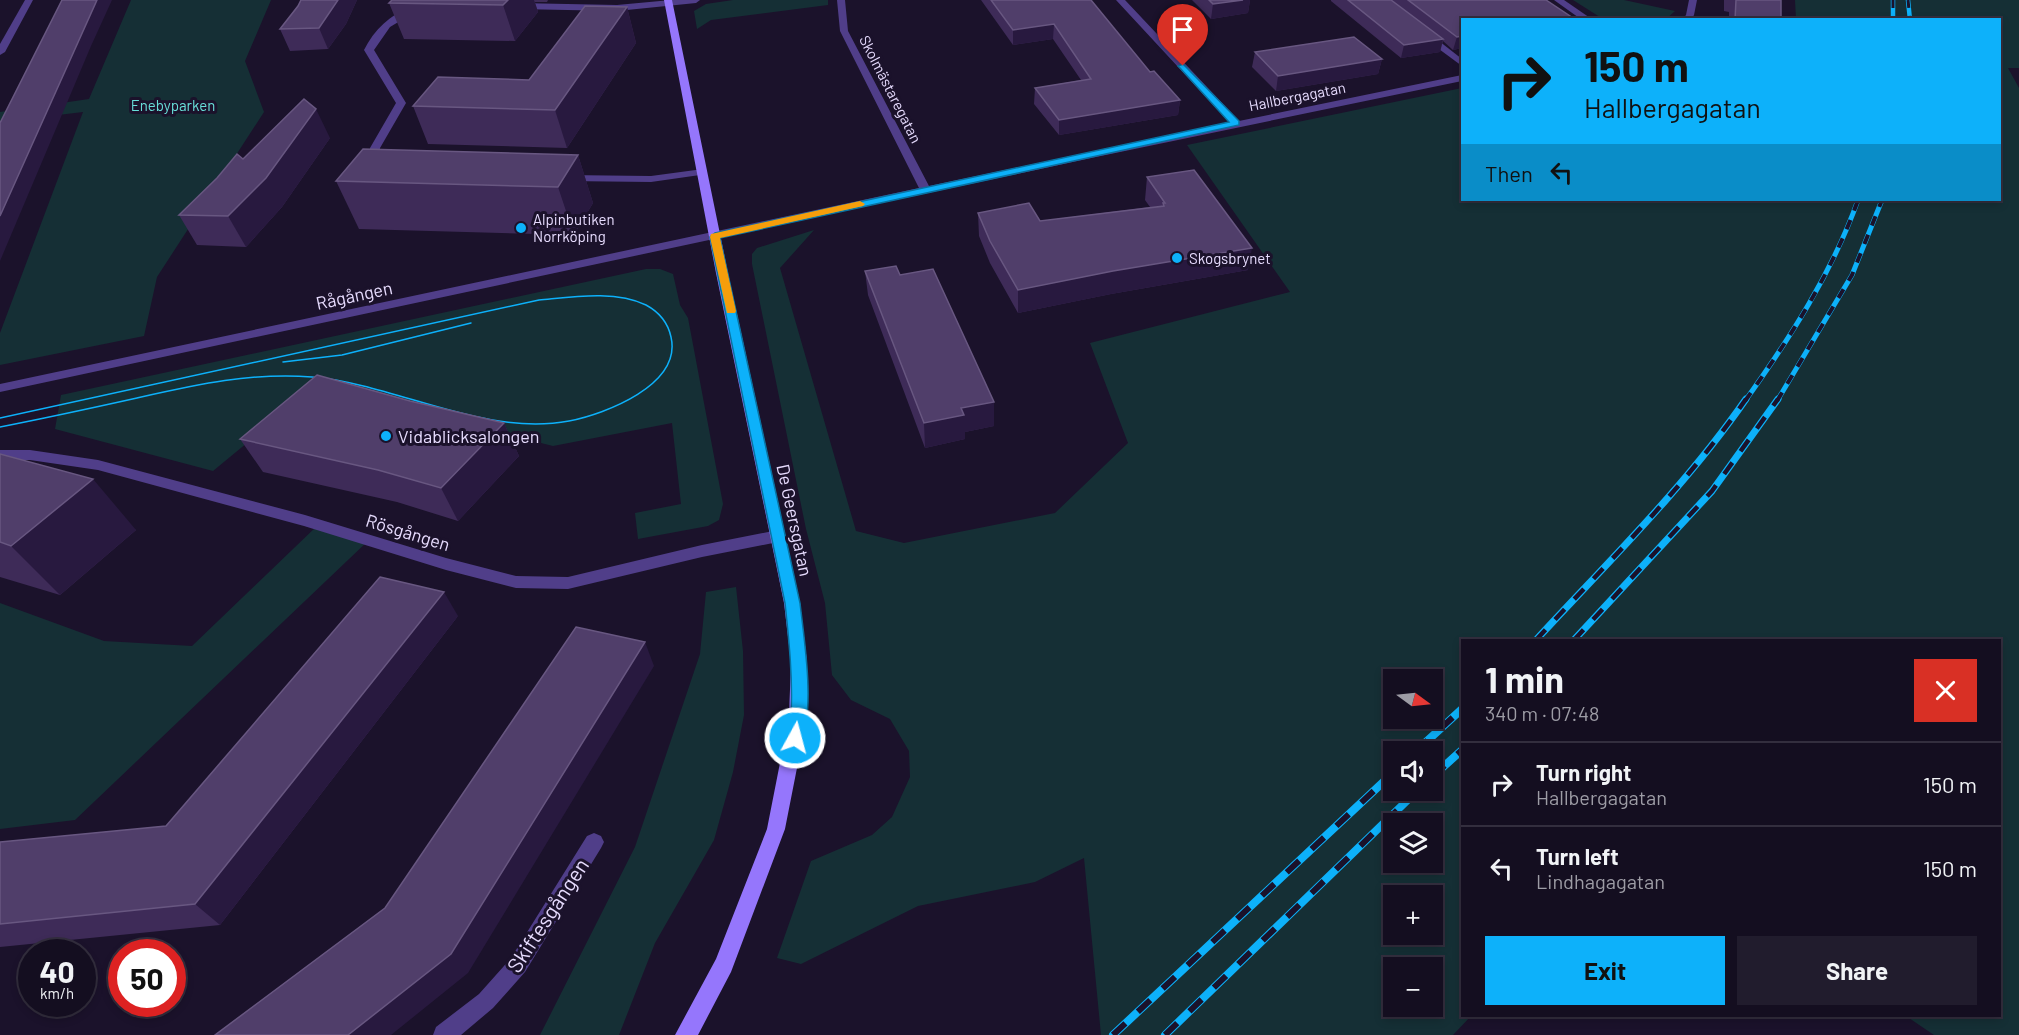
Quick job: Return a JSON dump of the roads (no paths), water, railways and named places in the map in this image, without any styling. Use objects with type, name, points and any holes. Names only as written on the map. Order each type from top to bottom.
[{"type":"main road","name":"De Geersgatan","points":[[668,2],[792,603],[799,662],[798,717],[776,829],[724,965],[686,1035]]},
{"type":"street","points":[[0,52],[29,0]]},
{"type":"street","points":[[505,6],[617,8],[696,0]]},
{"type":"street","name":"Skolmästaregatan","points":[[841,0],[844,31],[925,189]]},
{"type":"street","points":[[1120,0],[1236,123]]},
{"type":"street","points":[[1558,0],[1586,18]]},
{"type":"street","points":[[1688,18],[1693,0]]},
{"type":"street","points":[[397,172],[386,171],[374,161],[375,148],[401,104],[369,50],[372,40],[396,17],[418,8]]},
{"type":"street","points":[[1416,28],[1461,62]]},
{"type":"street","name":"Hallbergagatan","points":[[715,237],[925,189],[1461,78]]},
{"type":"street","points":[[556,178],[644,180],[703,172]]},
{"type":"street","name":"Rågången","points":[[0,388],[715,237]]},
{"type":"street","name":"Rösgången","points":[[0,455],[30,455],[98,465],[516,582],[568,583],[702,551],[778,536]]},
{"type":"street","points":[[8,472],[30,455]]},
{"type":"street","name":"Skiftesgången","points":[[444,1035],[486,1001],[519,965],[594,842]]},
{"type":"tram line","points":[[0,418],[539,300],[579,296],[621,297],[634,300],[655,311],[668,327],[671,337],[671,354],[665,369],[653,383],[620,404],[602,412],[569,421],[537,424],[504,422],[472,416],[344,382],[312,377],[268,376],[202,384],[0,427]]},
{"type":"tram line","points":[[283,362],[342,355],[471,323]]},
{"type":"railway","points":[[1893,0],[1893,18]]},
{"type":"railway","points":[[1908,0],[1910,18]]},
{"type":"railway","points":[[1745,401],[1809,304],[1836,253],[1858,201]]},
{"type":"railway","points":[[1777,401],[1852,275],[1882,201]]},
{"type":"railway","points":[[1537,639],[1672,493],[1698,463],[1746,399]]},
{"type":"railway","points":[[1575,639],[1712,491],[1778,399]]},
{"type":"railway","points":[[1427,741],[1461,710]]},
{"type":"railway","points":[[1443,767],[1461,751]]},
{"type":"railway","points":[[1113,1035],[1383,782]]},
{"type":"railway","points":[[1165,1035],[1407,801]]},
{"type":"place","name":"Alpinbutiken Norrköping","points":[[521,228]]},
{"type":"place","name":"Skogsbrynet","points":[[1177,258]]},
{"type":"place","name":"Vidablicksalongen","points":[[386,436]]},
{"type":"park label","name":"Enebyparken","points":[[173,105]]}]
